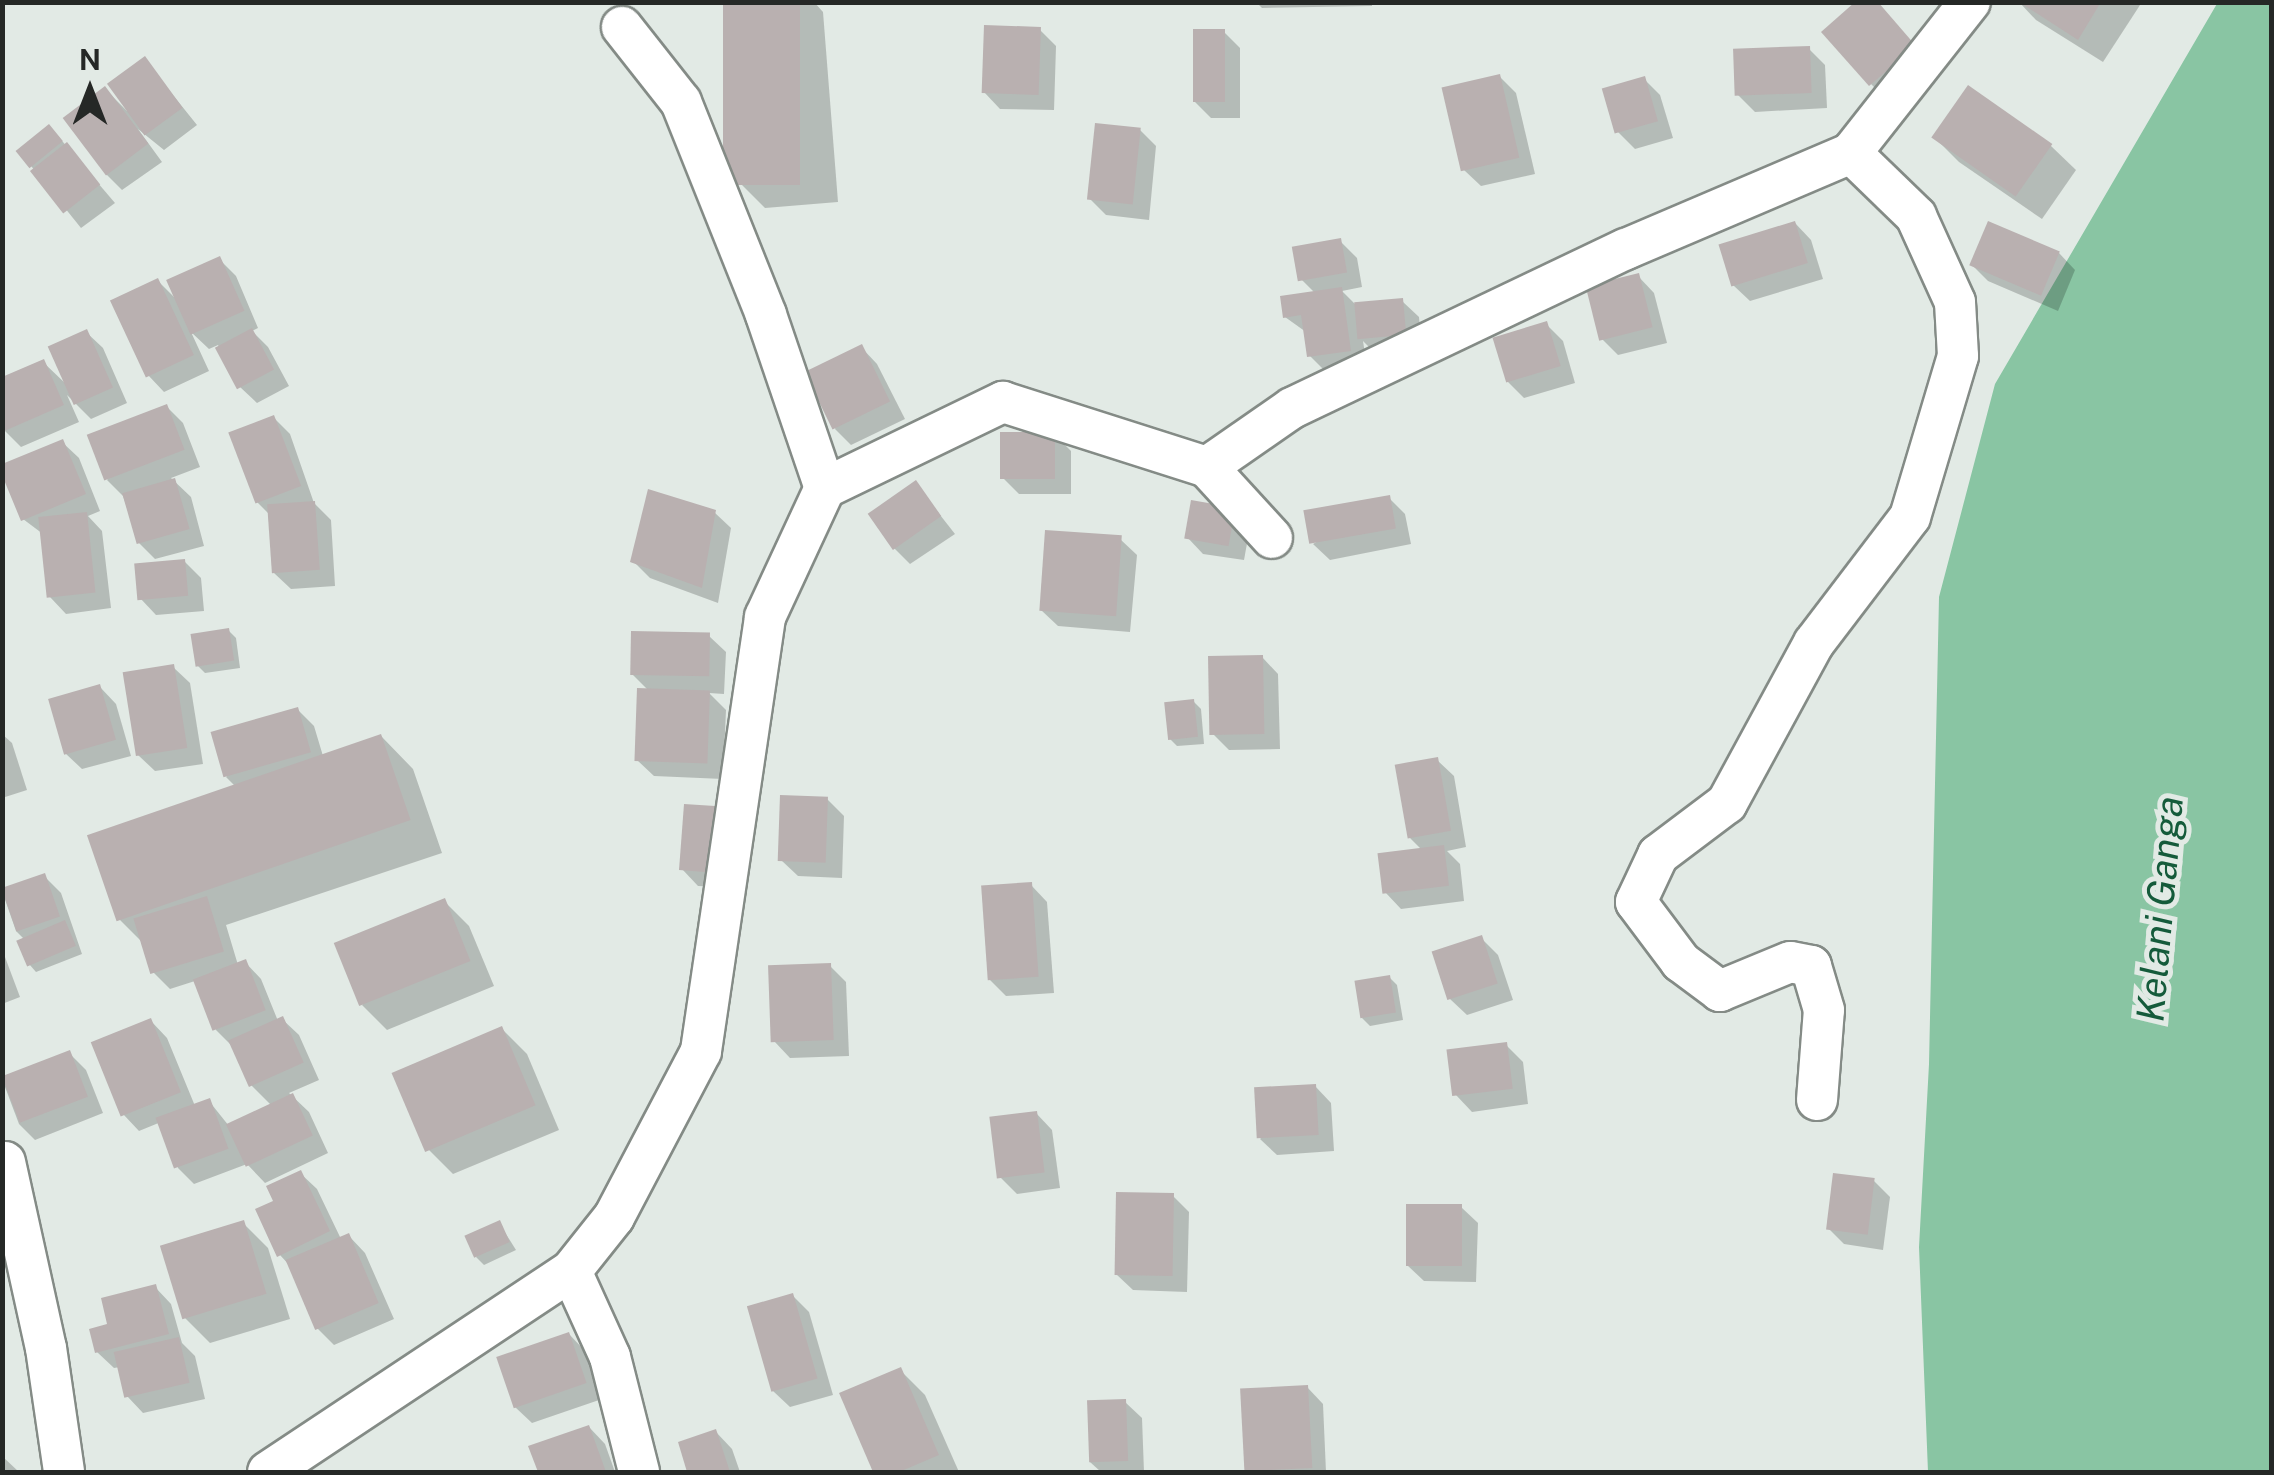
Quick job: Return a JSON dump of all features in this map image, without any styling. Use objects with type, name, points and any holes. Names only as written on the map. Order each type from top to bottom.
[{"type":"street","points":[[1207,467],[1292,408],[1626,250],[1851,153],[1970,2]]},
{"type":"street","points":[[622,27],[681,102],[766,315],[825,488]]},
{"type":"street","points":[[1818,1100],[1824,1010],[1811,966],[1790,962],[1720,991],[1681,962],[1636,902],[1658,855],[1727,802],[1814,643],[1910,517],[1958,356],[1954,302],[1916,216],[1851,153]]},
{"type":"street","points":[[268,1472],[571,1271],[614,1216],[701,1051],[765,617],[825,488],[1003,402],[1207,467],[1272,538]]},
{"type":"street","points":[[4,1162],[46,1348],[64,1472]]},
{"type":"street","points":[[571,1271],[610,1358],[640,1472]]},
{"type":"water","name":"Kelani Ganga","points":[[2218,2],[2272,3],[2271,1472],[1928,1472],[1919,1247],[1929,1064],[1939,597],[1995,384]]},
{"type":"building","points":[[723,2],[800,2],[800,185],[723,185]]},
{"type":"building","points":[[1855,2],[1878,2],[1916,46],[1869,86],[1821,32]]},
{"type":"building","points":[[2019,2],[2101,2],[2078,40]]},
{"type":"building","points":[[984,25],[1041,27],[1039,95],[982,93]]},
{"type":"building","points":[[1193,29],[1225,29],[1225,102],[1193,102]]},
{"type":"building","points":[[1810,46],[1812,93],[1735,96],[1733,49]]},
{"type":"building","points":[[145,56],[183,108],[145,135],[107,84]]},
{"type":"building","points":[[1500,74],[1519,158],[1461,171],[1442,87]]},
{"type":"building","points":[[1645,76],[1658,121],[1615,134],[1602,88]]},
{"type":"building","points":[[1968,85],[2052,144],[2016,197],[1931,137]]},
{"type":"building","points":[[105,86],[148,144],[106,175],[63,118]]},
{"type":"building","points":[[1095,123],[1141,128],[1133,204],[1087,200]]},
{"type":"building","points":[[49,124],[63,141],[29,168],[16,151]]},
{"type":"building","points":[[67,142],[100,185],[63,213],[30,171]]},
{"type":"building","points":[[1795,221],[1808,263],[1731,286],[1718,244]]},
{"type":"building","points":[[1988,221],[2060,251],[2041,296],[1969,265]]},
{"type":"building","points":[[1341,238],[1347,272],[1298,281],[1292,247]]},
{"type":"building","points":[[220,256],[244,311],[191,335],[166,280]]},
{"type":"building","points":[[1639,273],[1653,327],[1599,341],[1586,286]]},
{"type":"building","points":[[158,278],[194,355],[146,377],[110,300]]},
{"type":"building","points":[[1342,287],[1351,351],[1307,357],[1301,315],[1283,318],[1280,296]]},
{"type":"building","points":[[1403,298],[1406,335],[1357,339],[1354,302]]},
{"type":"building","points":[[1547,321],[1561,366],[1506,383],[1492,338]]},
{"type":"building","points":[[252,328],[274,369],[237,389],[215,348]]},
{"type":"building","points":[[87,329],[113,387],[74,405],[48,346]]},
{"type":"building","points":[[862,344],[890,402],[833,430],[804,372]]},
{"type":"building","points":[[44,359],[64,405],[2,432],[2,377]]},
{"type":"building","points":[[167,404],[185,450],[104,481],[87,435]]},
{"type":"building","points":[[274,415],[301,486],[255,504],[228,433]]},
{"type":"building","points":[[1000,432],[1055,432],[1055,479],[1000,479]]},
{"type":"building","points":[[63,439],[86,494],[21,521],[2,475],[2,464]]},
{"type":"building","points":[[175,478],[190,529],[137,544],[122,493]]},
{"type":"building","points":[[916,480],[941,516],[893,550],[868,514]]},
{"type":"building","points":[[648,489],[716,510],[702,588],[630,562]]},
{"type":"building","points":[[1390,495],[1396,528],[1309,544],[1303,510]]},
{"type":"building","points":[[1191,500],[1235,508],[1229,546],[1184,538]]},
{"type":"building","points":[[315,501],[320,570],[272,573],[267,504]]},
{"type":"building","points":[[87,512],[95,593],[47,598],[38,517]]},
{"type":"building","points":[[1045,530],[1122,535],[1116,616],[1039,611]]},
{"type":"building","points":[[185,559],[188,596],[137,600],[134,563]]},
{"type":"building","points":[[229,628],[234,661],[196,667],[190,634]]},
{"type":"building","points":[[631,631],[710,632],[709,676],[630,675]]},
{"type":"building","points":[[1263,655],[1264,734],[1209,735],[1208,656]]},
{"type":"building","points":[[174,664],[187,748],[136,756],[123,672]]},
{"type":"building","points":[[100,684],[116,740],[64,755],[48,699]]},
{"type":"building","points":[[637,688],[710,691],[707,764],[634,761]]},
{"type":"building","points":[[1194,699],[1198,737],[1168,740],[1164,702]]},
{"type":"building","points":[[298,707],[311,752],[223,777],[211,732]]},
{"type":"building","points":[[381,734],[411,820],[117,921],[87,835]]},
{"type":"building","points":[[1438,757],[1451,831],[1408,839],[1395,765]]},
{"type":"building","points":[[780,795],[828,797],[826,863],[778,861]]},
{"type":"building","points":[[684,804],[715,806],[705,872],[679,870]]},
{"type":"building","points":[[1444,845],[1449,886],[1382,894],[1377,853]]},
{"type":"building","points":[[45,873],[60,916],[16,931],[2,888]]},
{"type":"building","points":[[1032,882],[1039,977],[988,980],[981,886]]},
{"type":"building","points":[[207,896],[224,951],[150,974],[133,919]]},
{"type":"building","points":[[445,898],[470,961],[359,1006],[334,943]]},
{"type":"building","points":[[65,920],[76,946],[27,966],[16,941]]},
{"type":"building","points":[[1482,935],[1498,984],[1447,1000],[1432,951]]},
{"type":"building","points":[[246,959],[266,1010],[212,1031],[193,979]]},
{"type":"building","points":[[831,963],[834,1040],[771,1042],[768,965]]},
{"type":"building","points":[[1390,975],[1396,1013],[1360,1018],[1354,981]]},
{"type":"building","points":[[283,1016],[304,1063],[249,1087],[228,1040]]},
{"type":"building","points":[[151,1018],[181,1092],[121,1117],[91,1042]]},
{"type":"building","points":[[502,1026],[536,1105],[425,1152],[392,1073]]},
{"type":"building","points":[[1507,1042],[1513,1089],[1452,1096],[1446,1049]]},
{"type":"building","points":[[70,1050],[88,1097],[20,1123],[2,1076]]},
{"type":"building","points":[[1316,1084],[1319,1135],[1257,1138],[1254,1087]]},
{"type":"building","points":[[293,1093],[313,1136],[246,1167],[226,1124]]},
{"type":"building","points":[[210,1098],[228,1149],[174,1169],[155,1118]]},
{"type":"building","points":[[1037,1111],[1045,1173],[997,1178],[989,1117]]},
{"type":"building","points":[[301,1170],[330,1231],[277,1257],[255,1209],[273,1201],[266,1186]]},
{"type":"building","points":[[1833,1173],[1875,1178],[1868,1235],[1826,1230]]},
{"type":"building","points":[[1116,1192],[1174,1193],[1173,1276],[1115,1275]]},
{"type":"building","points":[[1406,1204],[1462,1204],[1462,1266],[1406,1266]]},
{"type":"building","points":[[244,1220],[267,1294],[182,1319],[160,1246]]},
{"type":"building","points":[[500,1220],[510,1242],[474,1258],[464,1236]]},
{"type":"building","points":[[349,1233],[379,1303],[315,1330],[285,1260]]},
{"type":"building","points":[[156,1284],[169,1334],[95,1353],[89,1329],[107,1324],[101,1298]]},
{"type":"building","points":[[793,1293],[818,1379],[771,1392],[747,1306]]},
{"type":"building","points":[[569,1332],[587,1383],[514,1408],[496,1357]]},
{"type":"building","points":[[179,1337],[190,1383],[124,1398],[114,1352]]},
{"type":"building","points":[[901,1367],[939,1455],[899,1472],[873,1472],[839,1393]]},
{"type":"building","points":[[1308,1385],[1312,1468],[1244,1471],[1240,1389]]},
{"type":"building","points":[[1126,1399],[1128,1461],[1089,1462],[1087,1400]]},
{"type":"building","points":[[589,1425],[606,1472],[538,1472],[528,1446]]},
{"type":"building","points":[[716,1429],[730,1472],[687,1472],[678,1442]]}]
